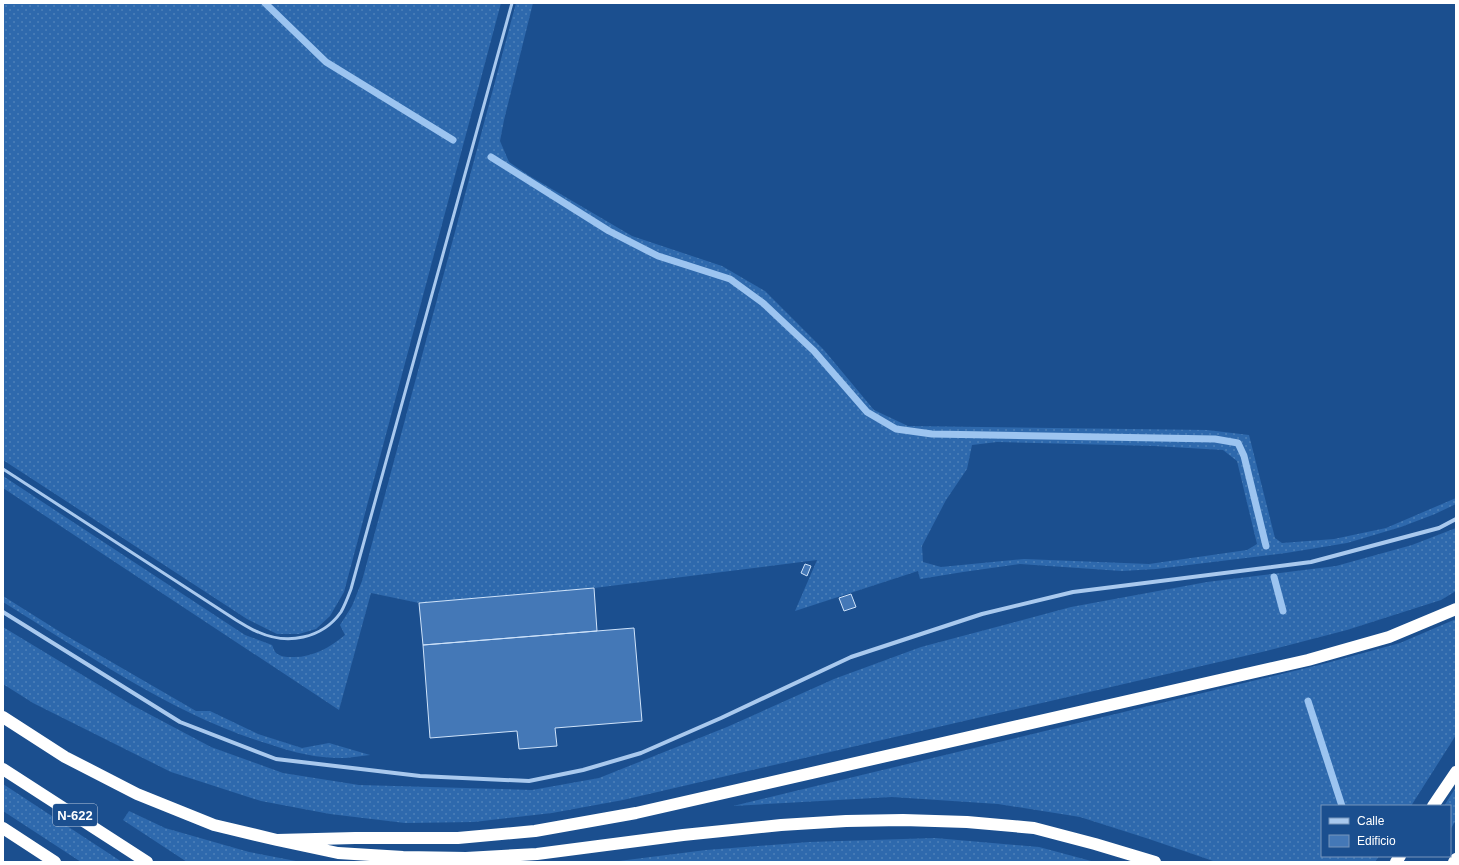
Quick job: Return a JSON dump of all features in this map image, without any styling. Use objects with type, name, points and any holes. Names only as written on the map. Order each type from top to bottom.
[{"type":"highway","points":[[277,840],[458,838],[535,831],[636,813],[1308,660],[1389,637],[1456,609]]},
{"type":"highway","points":[[3,718],[65,757],[137,794],[214,825],[338,853],[403,857],[466,858],[537,854],[683,835],[781,825],[846,821],[903,820],[967,822],[1034,828],[1155,862]]},
{"type":"highway","name":"N-622","points":[[3,769],[147,862]]},
{"type":"highway","points":[[1434,805],[1456,772]]},
{"type":"highway","points":[[3,828],[55,862]]},
{"type":"street","points":[[3,612],[180,722],[276,759],[420,776],[529,781],[583,770],[641,753],[722,718],[851,657],[982,614],[1073,592],[1311,562],[1439,528],[1456,519]]},
{"type":"lane","points":[[3,469],[236,620],[258,632],[275,638],[295,639],[316,634],[330,625],[342,611],[351,589],[512,3]]},
{"type":"shaded area","points":[[3,3],[501,3],[344,592],[330,616],[316,629],[299,634],[277,634],[247,619],[3,460]]},
{"type":"shaded area","points":[[516,3],[533,3],[500,141],[509,162],[528,175],[632,236],[722,266],[765,291],[824,350],[874,410],[908,426],[1207,430],[1249,435],[1275,538],[1282,543],[1334,539],[1386,528],[1456,498],[1456,504],[1435,514],[1401,527],[1347,543],[1286,553],[1156,569],[1122,571],[1020,564],[920,579],[918,571],[795,611],[817,560],[594,588],[419,603],[371,593],[339,710],[3,488],[3,476],[245,635],[272,645],[276,653],[282,656],[299,657],[313,654],[333,644],[345,635],[340,625],[352,606],[362,581]],"holes":[[[997,442],[1154,446],[1223,450],[1237,461],[1257,544],[1247,550],[1149,564],[1024,559],[941,567],[923,562],[922,546],[946,500],[967,469],[972,445]]]},
{"type":"shaded area","points":[[1456,528],[1456,591],[1441,600],[1347,630],[1262,652],[623,800],[552,813],[474,822],[405,823],[330,814],[261,801],[171,772],[33,703],[3,684],[3,627],[132,705],[211,747],[283,773],[359,785],[532,790],[599,778],[727,727],[834,679],[921,647],[1071,607],[1207,582],[1336,566],[1412,545]]},
{"type":"shaded area","points":[[3,596],[65,635],[196,711],[210,711],[258,734],[302,748],[329,743],[370,755],[337,758],[299,753],[236,733],[201,718],[166,701],[100,663],[3,602]]},
{"type":"shaded area","points":[[1456,619],[1456,735],[1412,805],[1321,805],[1321,857],[1378,857],[1375,862],[1216,862],[1080,817],[998,804],[892,797],[733,806],[1323,664],[1400,643]]},
{"type":"shaded area","points":[[3,784],[122,862],[81,862],[3,811]]},
{"type":"shaded area","points":[[1456,787],[1456,820],[1451,828],[1451,805],[1445,805]]},
{"type":"shaded area","points":[[129,811],[165,828],[249,852],[301,862],[187,862],[123,820]]},
{"type":"shaded area","points":[[935,838],[1039,847],[1095,862],[611,862],[706,850],[809,842]]},
{"type":"building","points":[[805,564],[811,566],[807,576],[801,573]]},
{"type":"building","points":[[594,588],[597,631],[423,645],[419,603]]},
{"type":"building","points":[[851,594],[856,607],[844,611],[839,598]]},
{"type":"building","points":[[634,628],[642,721],[555,728],[557,746],[519,749],[517,731],[430,738],[423,645]]},
{"type":"waterway","points":[[265,3],[326,62],[453,140]]},
{"type":"waterway","points":[[491,157],[609,231],[658,256],[730,279],[763,303],[814,351],[867,412],[896,429],[932,434],[1215,439],[1238,443],[1244,456],[1266,546]]},
{"type":"waterway","points":[[1274,577],[1283,611]]},
{"type":"waterway","points":[[1308,701],[1342,805]]}]
